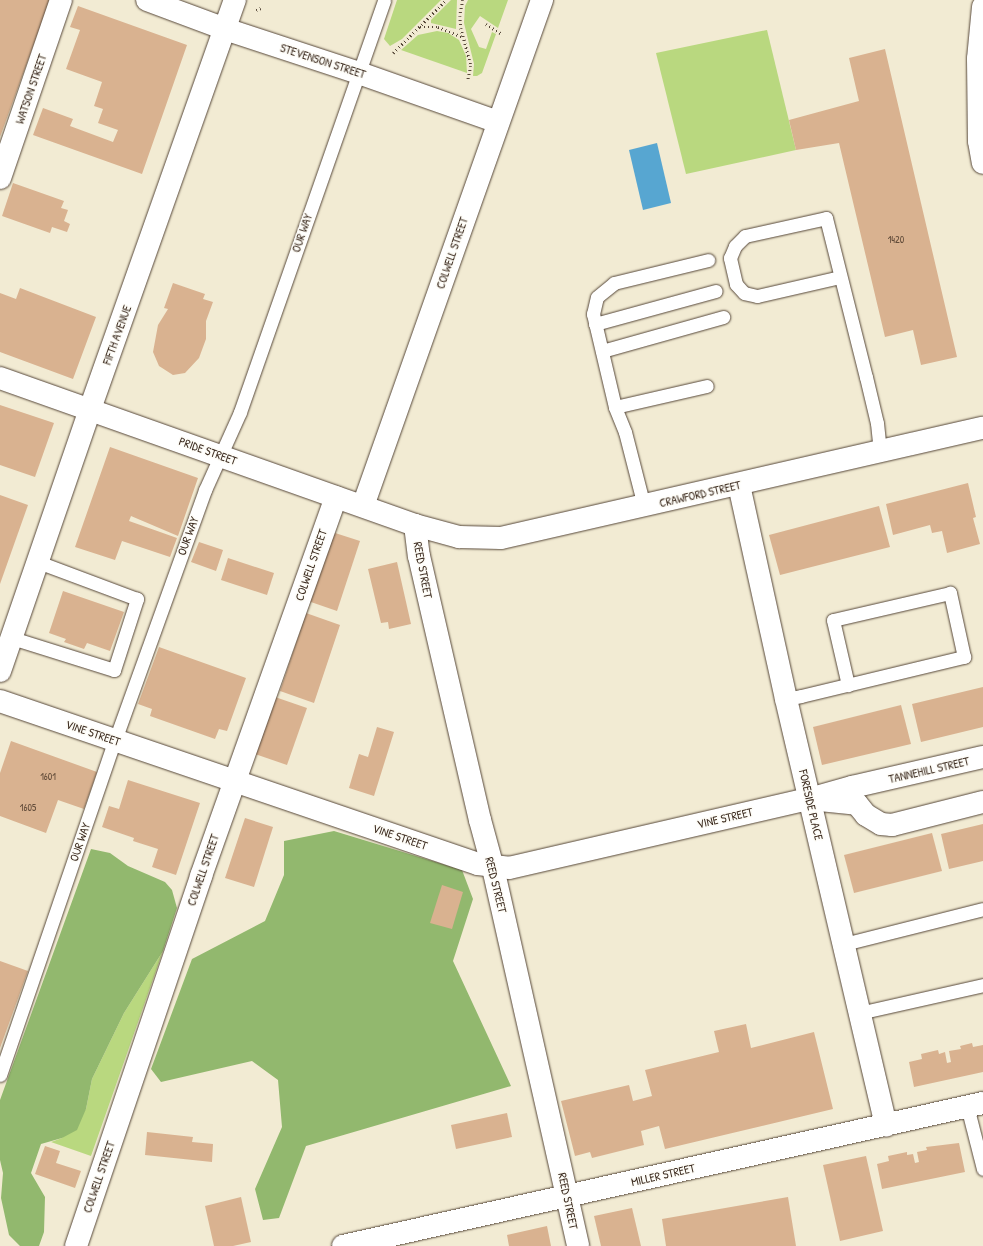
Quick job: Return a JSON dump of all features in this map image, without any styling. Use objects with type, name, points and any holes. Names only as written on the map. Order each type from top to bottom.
[{"type":"street","name":"WATSON STREET","points":[[0,178],[61,0]]},
{"type":"street","name":"STEVENSON STREET","points":[[147,0],[225,29],[358,73],[498,122]]},
{"type":"street","name":"FIFTH AVENUE","points":[[1,667],[90,409],[235,0]]},
{"type":"street","name":"COLWELL STREET","points":[[363,506],[542,0]]},
{"type":"street","points":[[983,7],[978,59],[979,141],[983,163]]},
{"type":"street","name":"PRIDE STREET","points":[[0,378],[416,525]]},
{"type":"street","name":"CRAWFORD STREET","points":[[416,525],[460,537],[501,538],[983,428]]},
{"type":"street","name":"FORESIDE PLACE","points":[[738,485],[809,799],[886,1125]]},
{"type":"street","name":"COLWELL STREET","points":[[76,1246],[185,921],[336,497]]},
{"type":"street","name":"REED STREET","points":[[416,525],[420,561],[480,820],[493,868],[578,1246]]},
{"type":"street","name":"VINE STREET","points":[[0,701],[493,868],[509,868],[809,799]]},
{"type":"street","name":"TANNEHILL STREET","points":[[809,799],[852,786],[983,758]]},
{"type":"street","name":"TANNEHILL STREET","points":[[875,782],[867,798],[871,811],[881,824]]},
{"type":"street","points":[[809,799],[857,804],[866,815],[881,824],[892,825],[983,802]]},
{"type":"street","name":"MILLER STREET","points":[[343,1246],[975,1104]]},
{"type":"lane","name":"OUR WAY","points":[[0,1075],[115,740],[205,490],[240,412],[384,0]]},
{"type":"lane","points":[[840,277],[757,296],[744,293],[736,284],[730,258],[735,246],[745,236],[826,218],[877,423],[880,452]]},
{"type":"lane","points":[[644,506],[625,432],[615,407],[595,324],[593,314],[597,297],[614,283],[708,260]]},
{"type":"lane","points":[[595,324],[716,291]]},
{"type":"lane","points":[[602,351],[723,317]]},
{"type":"lane","points":[[615,407],[707,386]]},
{"type":"lane","points":[[12,638],[114,670],[138,599],[38,562]]},
{"type":"lane","points":[[786,699],[848,685],[964,657],[950,592],[833,620],[848,685]]},
{"type":"lane","points":[[844,944],[983,909]]},
{"type":"lane","points":[[859,1013],[983,985]]},
{"type":"lane","points":[[975,1104],[983,1169]]},
{"type":"path","points":[[393,53],[446,0]]},
{"type":"path","points":[[463,0],[460,16],[471,66],[468,80]]},
{"type":"path","points":[[256,10],[261,8]]},
{"type":"path","points":[[486,24],[502,34]]},
{"type":"path","points":[[420,27],[438,28],[464,37]]},
{"type":"green space","points":[[397,0],[441,0],[402,39],[390,46],[384,39]]},
{"type":"green space","points":[[451,0],[457,0],[456,29],[431,23],[431,20]]},
{"type":"green space","points":[[468,0],[508,0],[498,28],[480,16],[471,29],[479,47],[486,49],[492,32],[496,34],[482,73],[477,76],[473,76],[474,64],[464,23],[465,6]]},
{"type":"green space","points":[[767,30],[796,150],[686,174],[656,53]]},
{"type":"green space","points":[[437,31],[448,33],[459,40],[466,56],[467,73],[401,50],[418,35]]},
{"type":"green space","points":[[334,831],[462,870],[473,899],[453,961],[511,1086],[306,1146],[279,1218],[263,1220],[255,1189],[282,1127],[278,1080],[252,1061],[161,1082],[151,1069],[192,959],[265,921],[284,875],[284,841]]},
{"type":"green space","points":[[91,849],[110,853],[128,866],[165,882],[172,890],[177,908],[163,951],[124,1013],[92,1079],[86,1109],[77,1130],[62,1138],[41,1144],[31,1173],[45,1197],[44,1232],[39,1246],[20,1246],[9,1235],[1,1198],[3,1173],[0,1160],[0,1100]]},
{"type":"green space","points":[[163,951],[91,1156],[51,1142],[62,1138],[86,1109],[92,1079],[124,1013]]},
{"type":"water","points":[[657,143],[671,203],[643,210],[629,150]]},
{"type":"building","points":[[0,0],[50,0],[0,137]]},
{"type":"building","points":[[78,6],[187,45],[142,174],[33,135],[43,108],[73,119],[70,126],[113,142],[118,130],[98,123],[103,109],[94,106],[102,82],[66,69],[80,30],[70,27]]},
{"type":"building","points":[[885,49],[957,357],[921,365],[913,330],[885,337],[839,143],[796,150],[789,120],[859,101],[849,58]]},
{"type":"building","points":[[13,183],[64,201],[61,208],[68,210],[64,221],[70,224],[67,232],[52,227],[50,233],[2,216]]},
{"type":"building","points":[[173,283],[205,294],[203,299],[213,302],[206,321],[206,339],[199,358],[185,373],[173,375],[159,366],[153,352],[158,325],[168,309],[164,308]]},
{"type":"building","points":[[20,288],[96,317],[73,379],[0,352],[0,293],[16,299]]},
{"type":"building","points":[[0,405],[54,423],[35,477],[0,465]]},
{"type":"building","points":[[110,447],[198,478],[178,536],[131,516],[129,521],[177,538],[170,557],[122,541],[115,560],[75,547]]},
{"type":"building","points":[[968,483],[976,517],[973,518],[980,544],[947,553],[942,531],[932,533],[930,525],[893,535],[886,504]]},
{"type":"building","points":[[0,495],[28,505],[0,584]]},
{"type":"building","points":[[879,506],[890,547],[780,575],[769,535]]},
{"type":"building","points":[[332,532],[360,541],[337,611],[308,601]]},
{"type":"building","points":[[199,542],[223,550],[216,571],[191,562]]},
{"type":"building","points":[[228,558],[274,573],[267,595],[221,580]]},
{"type":"building","points":[[397,562],[411,624],[389,629],[388,622],[381,623],[368,569]]},
{"type":"building","points":[[63,591],[124,612],[110,651],[87,643],[84,649],[64,642],[66,639],[49,633]]},
{"type":"building","points":[[306,613],[340,625],[314,703],[280,691]]},
{"type":"building","points":[[159,647],[246,678],[227,731],[219,729],[215,739],[150,716],[152,709],[138,704]]},
{"type":"building","points":[[983,687],[983,727],[921,742],[912,704]]},
{"type":"building","points":[[275,697],[307,708],[287,765],[255,754]]},
{"type":"building","points":[[901,705],[911,744],[822,765],[813,727]]},
{"type":"building","points":[[377,727],[394,732],[374,796],[349,788],[359,754],[368,757]]},
{"type":"building","points":[[11,741],[97,772],[84,809],[58,800],[46,833],[0,816],[0,773]]},
{"type":"building","points":[[128,780],[200,803],[176,875],[152,867],[158,849],[133,841],[134,838],[102,827],[109,806],[119,809]]},
{"type":"building","points":[[245,818],[273,827],[254,887],[225,878]]},
{"type":"building","points":[[983,824],[983,861],[949,869],[941,834]]},
{"type":"building","points":[[932,833],[942,871],[854,893],[844,855]]},
{"type":"building","points":[[442,885],[463,892],[452,929],[430,923]]},
{"type":"building","points":[[0,961],[28,971],[0,1048]]},
{"type":"building","points":[[746,1024],[751,1048],[814,1032],[833,1109],[665,1149],[659,1126],[641,1131],[644,1145],[592,1158],[590,1152],[575,1156],[561,1101],[629,1085],[633,1101],[652,1096],[645,1070],[719,1052],[714,1031]]},
{"type":"building","points":[[972,1043],[973,1047],[983,1045],[983,1072],[914,1087],[909,1062],[922,1059],[921,1054],[938,1050],[939,1054],[945,1052],[947,1063],[951,1062],[949,1051],[961,1049],[960,1046]]},
{"type":"building","points":[[507,1113],[512,1137],[456,1149],[451,1125]]},
{"type":"building","points":[[147,1132],[193,1137],[192,1142],[213,1144],[212,1162],[145,1155]]},
{"type":"building","points":[[959,1143],[965,1172],[882,1189],[877,1164],[889,1161],[888,1156],[907,1152],[907,1155],[913,1154],[915,1163],[919,1162],[917,1152],[927,1150],[926,1147]]},
{"type":"building","points":[[45,1146],[60,1151],[56,1163],[81,1171],[75,1188],[35,1174]]},
{"type":"building","points":[[866,1156],[883,1231],[840,1241],[823,1165]]},
{"type":"building","points":[[241,1197],[251,1242],[233,1246],[214,1246],[205,1206]]},
{"type":"building","points":[[788,1197],[796,1246],[666,1246],[662,1219]]},
{"type":"building","points":[[632,1208],[641,1246],[601,1246],[594,1216]]},
{"type":"building","points":[[547,1226],[551,1246],[509,1246],[507,1235]]}]
